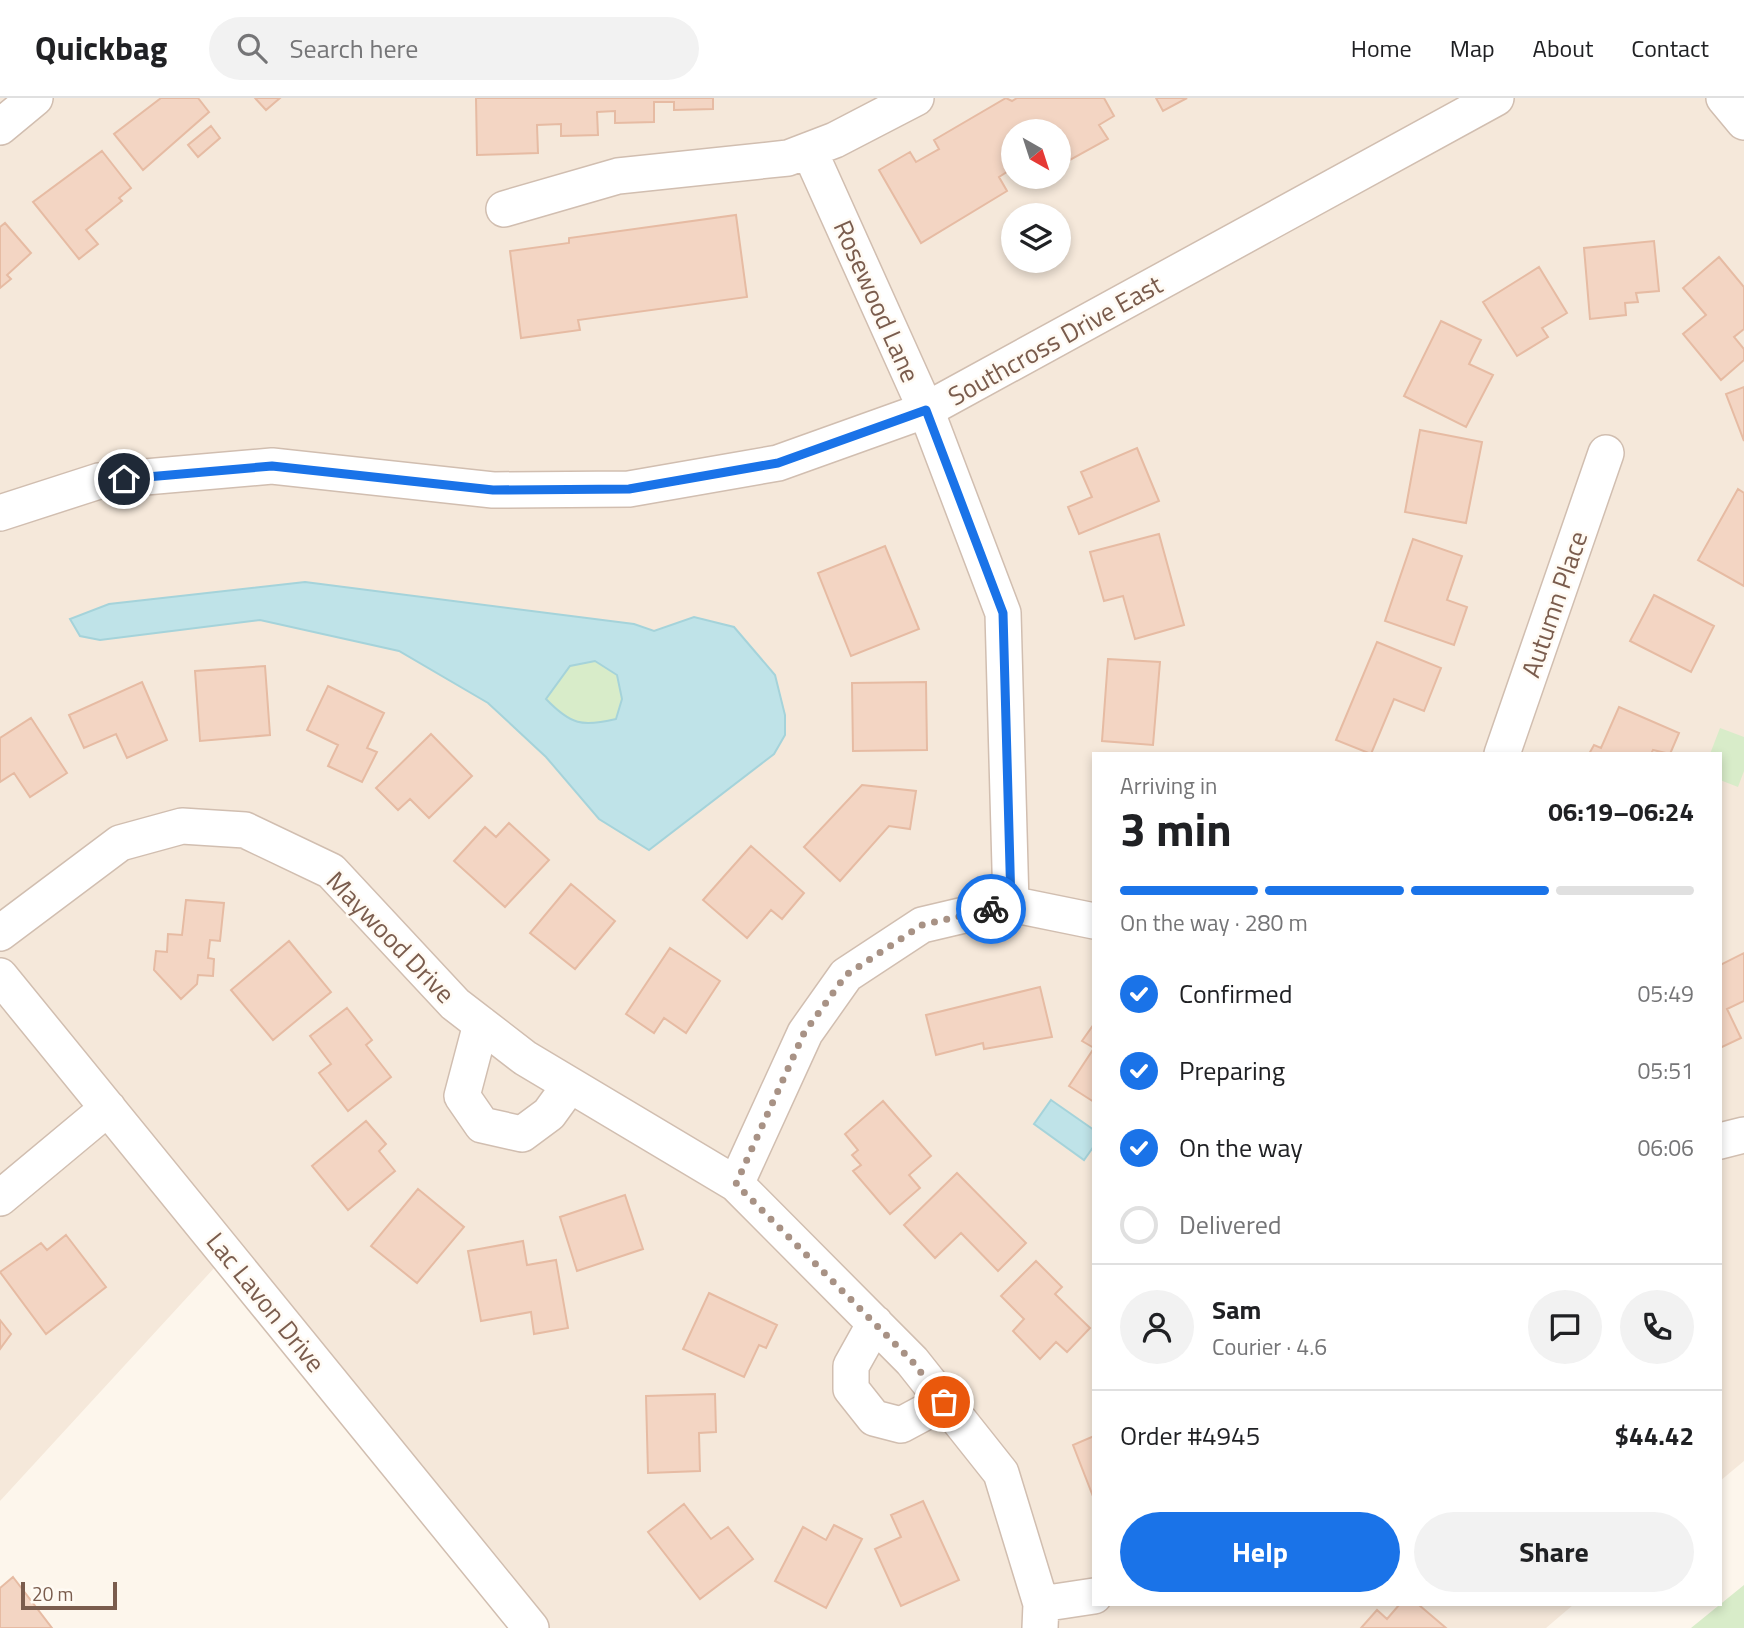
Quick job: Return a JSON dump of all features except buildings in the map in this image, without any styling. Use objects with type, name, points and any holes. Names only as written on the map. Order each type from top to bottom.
[{"type":"street","points":[[0,127],[35,98]]},
{"type":"street","points":[[504,209],[618,176],[788,158],[916,98]]},
{"type":"street","name":"Southcross Drive East","points":[[0,513],[99,481],[272,466],[493,490],[629,489],[778,463],[926,410],[1496,98]]},
{"type":"street","points":[[1724,98],[1744,122]]},
{"type":"street","name":"Rosewood Lane","points":[[809,150],[926,410],[1003,613],[1011,904]]},
{"type":"street","name":"Autumn Place","points":[[1503,752],[1606,453]]},
{"type":"street","name":"Maywood Drive","points":[[0,933],[120,843],[181,826],[245,830],[331,871],[455,1004],[525,1058],[736,1184],[912,1361],[1001,1473],[1041,1616]]},
{"type":"street","points":[[736,1184],[804,1033],[846,975],[922,925],[1011,904],[1092,921]]},
{"type":"street","name":"Lac Lavon Drive","points":[[0,975],[531,1628]]},
{"type":"street","points":[[481,1024],[462,1096],[482,1125],[522,1134],[549,1114],[570,1085]]},
{"type":"street","points":[[0,1198],[108,1108]]},
{"type":"street","points":[[1722,1140],[1744,1135]]},
{"type":"street","points":[[875,1323],[851,1366],[851,1389],[874,1418],[901,1425],[944,1402]]},
{"type":"street","points":[[1041,1616],[1092,1597]]},
{"type":"shaded area","points":[[0,98],[1744,98],[1744,1461],[1722,1479],[1722,752],[1092,752],[1092,1606],[1572,1606],[1546,1628],[531,1628],[227,1254],[0,1501]]},
{"type":"green space","points":[[595,661],[618,674],[622,699],[617,719],[594,723],[578,722],[563,714],[546,699],[570,666]]},
{"type":"green space","points":[[1720,728],[1744,737],[1744,771],[1738,787],[1722,781],[1722,752],[1711,752]]},
{"type":"green space","points":[[1744,1585],[1744,1628],[1691,1628],[1718,1606],[1722,1606],[1722,1603]]},
{"type":"water","points":[[305,582],[634,624],[654,631],[694,617],[734,627],[775,675],[785,715],[785,735],[774,754],[649,850],[599,819],[546,757],[488,703],[399,651],[260,620],[100,640],[80,636],[70,619],[109,604]],"holes":[[[595,661],[617,675],[622,699],[616,719],[594,723],[578,722],[563,714],[546,699],[570,666]]]},
{"type":"water","points":[[1051,1100],[1092,1129],[1092,1149],[1084,1160],[1034,1124]]},
{"type":"way so far","points":[[944,1402],[912,1361],[736,1184],[804,1033],[846,975],[922,925],[991,909]]},
{"type":"route","points":[[124,479],[272,466],[493,490],[629,489],[778,463],[926,410],[1003,613],[1011,904],[991,909]]}]
